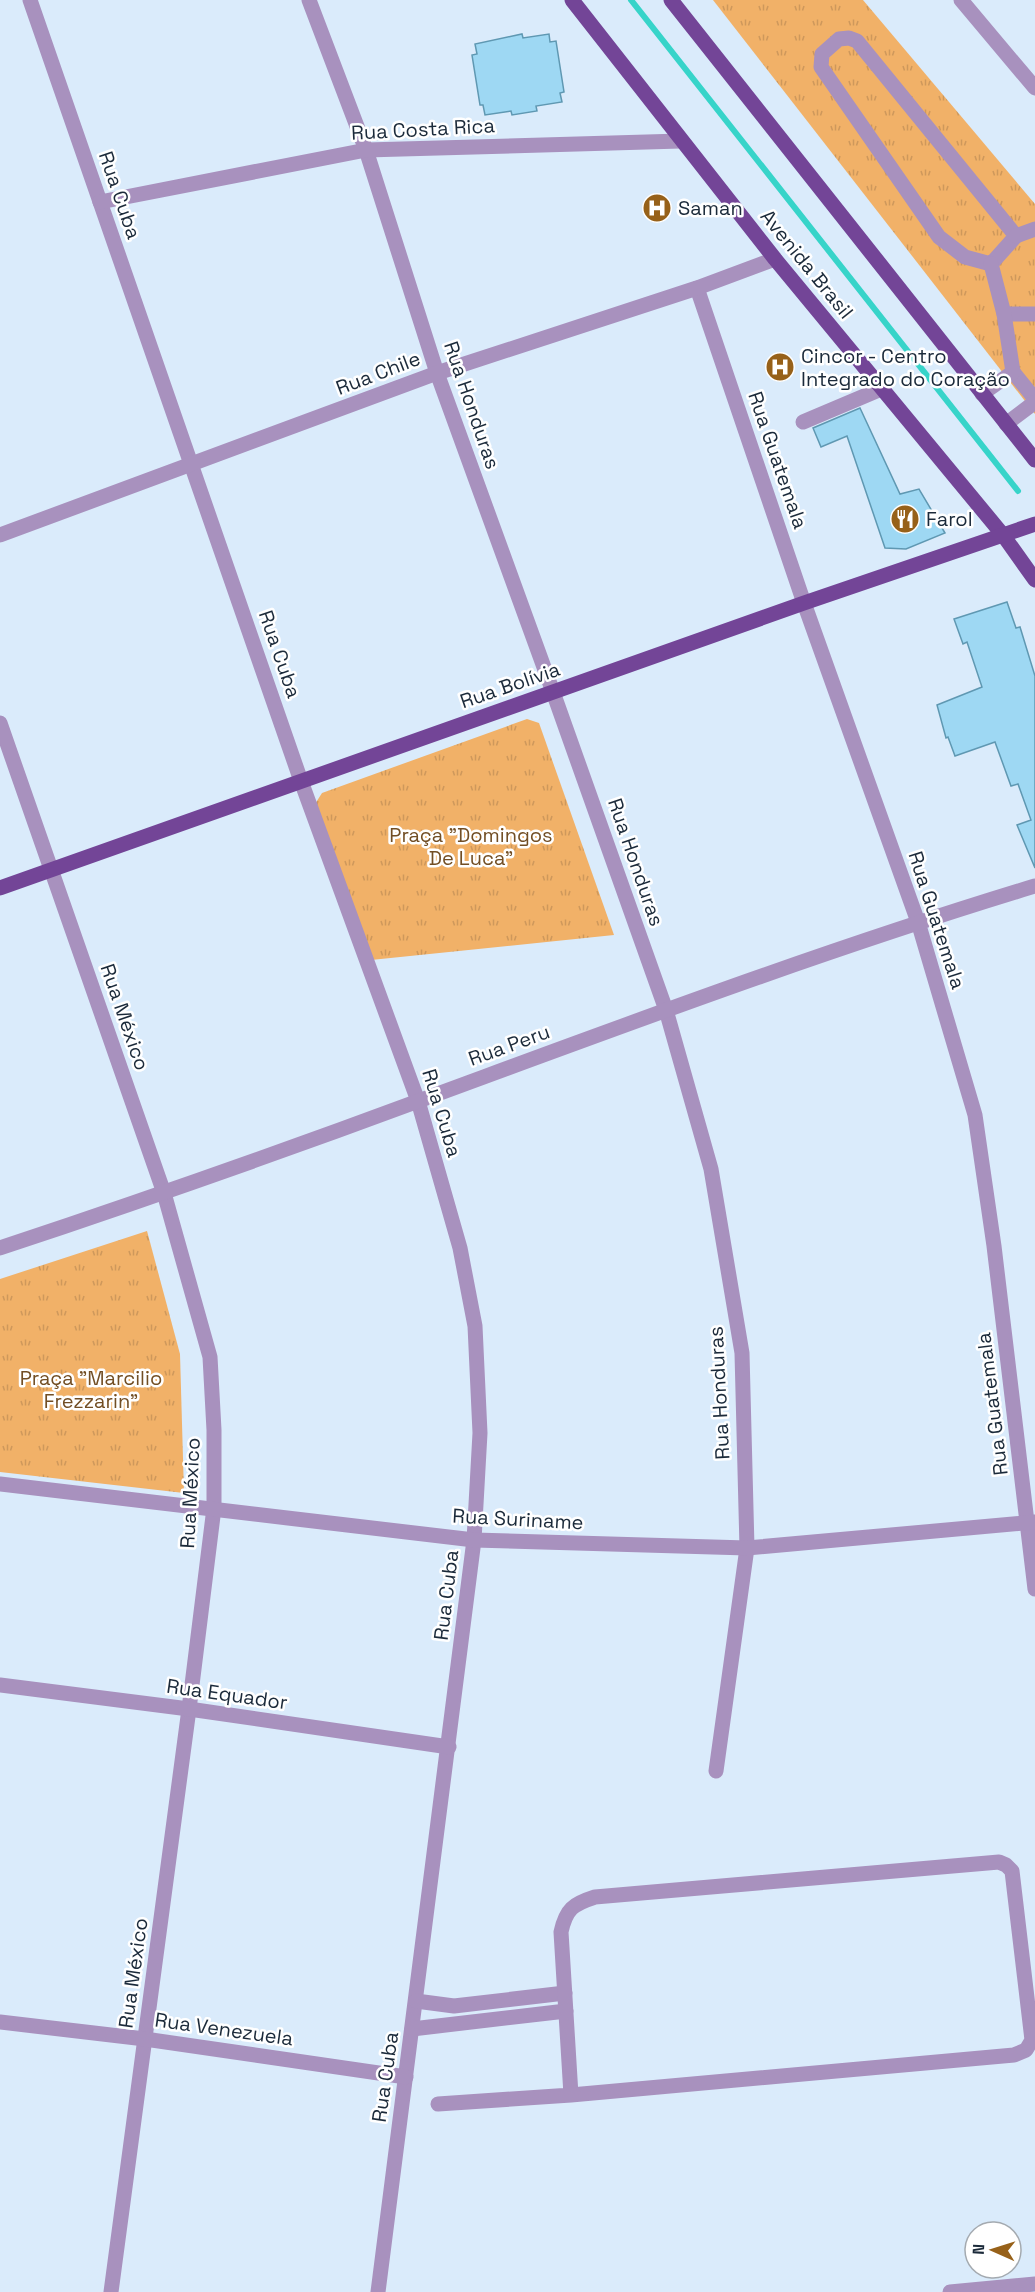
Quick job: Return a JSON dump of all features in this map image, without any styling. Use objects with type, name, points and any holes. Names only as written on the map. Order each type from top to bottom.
[{"type":"main road","name":"Avenida Brasil","points":[[572,0],[775,259],[880,389],[1003,535],[1035,580]]},
{"type":"main road","points":[[672,0],[1035,460]]},
{"type":"main road","name":"Rua Bolívia","points":[[0,888],[804,603],[1035,524]]},
{"type":"street","name":"Rua Cuba","points":[[30,0],[301,781],[418,1101],[460,1248],[475,1326],[480,1433],[474,1540],[378,2292]]},
{"type":"street","name":"Rua Honduras","points":[[309,0],[366,150],[437,373],[666,1010],[711,1168],[742,1353],[747,1548],[716,1771]]},
{"type":"street","points":[[961,0],[1035,88]]},
{"type":"street","points":[[991,264],[965,257],[939,237],[821,67],[822,54],[838,39],[849,38],[857,41],[1016,236]]},
{"type":"street","name":"Rua Costa Rica","points":[[100,202],[366,150],[681,141]]},
{"type":"street","points":[[991,264],[1016,236],[1035,229]]},
{"type":"street","name":"Rua Chile","points":[[0,535],[437,373],[697,288],[775,259]]},
{"type":"street","points":[[991,264],[1004,314],[1013,372],[1035,400],[1006,423]]},
{"type":"street","name":"Rua Guatemala","points":[[697,288],[804,603],[918,921],[975,1115],[1031,1522],[1035,1589]]},
{"type":"street","points":[[1004,314],[1035,314]]},
{"type":"street","points":[[982,394],[1013,372]]},
{"type":"street","points":[[803,422],[880,389]]},
{"type":"street","name":"Rua México","points":[[0,723],[164,1193],[210,1357],[214,1430],[214,1508],[111,2292]]},
{"type":"street","name":"Rua Peru","points":[[0,1248],[164,1193],[918,921],[1035,886]]},
{"type":"street","name":"Rua Suriname","points":[[0,1484],[474,1540],[747,1548],[1031,1522]]},
{"type":"street","name":"Rua Equador","points":[[0,1685],[189,1709],[449,1747]]},
{"type":"street","points":[[438,2104],[571,2095],[1014,2055],[1026,2050],[1032,2040],[1011,1871],[999,1862],[595,1897],[581,1901],[571,1907],[564,1917],[561,1932],[571,2095]]},
{"type":"street","points":[[416,2001],[454,2006],[565,1993]]},
{"type":"street","points":[[412,2029],[566,2010]]},
{"type":"street","name":"Rua Venezuela","points":[[0,2022],[146,2039],[406,2077]]},
{"type":"street","points":[[950,2292],[1035,2284]]},
{"type":"green space","points":[[713,0],[863,0],[1035,204],[1035,414]]},
{"type":"green space","name":"Praça \"Domingos De Luca\"","points":[[527,719],[539,723],[614,935],[371,960],[315,804],[322,793]]},
{"type":"green space","name":"Praça \"Marcilio Frezzarin\"","points":[[147,1231],[180,1354],[184,1493],[0,1472],[0,1279]]},
{"type":"building","points":[[522,34],[523,38],[549,34],[550,42],[556,41],[564,92],[560,93],[562,102],[536,106],[537,111],[512,115],[511,111],[485,115],[483,105],[480,105],[472,55],[477,54],[475,44]]},
{"type":"building","points":[[860,408],[900,494],[919,489],[945,533],[906,549],[885,548],[847,436],[821,447],[813,428]]},
{"type":"building","points":[[1007,602],[1016,628],[1020,627],[1035,676],[1035,868],[1017,825],[1031,820],[1018,784],[1011,786],[995,742],[955,756],[948,737],[946,738],[937,705],[982,687],[967,642],[963,644],[954,619]]},
{"type":"waterway","points":[[631,0],[1018,491]]},
{"type":"place","name":"Saman","points":[[657,208]]},
{"type":"place","name":"Cincor - Centro Integrado do Coração","points":[[780,367]]},
{"type":"place","name":"Farol","points":[[905,519]]}]
